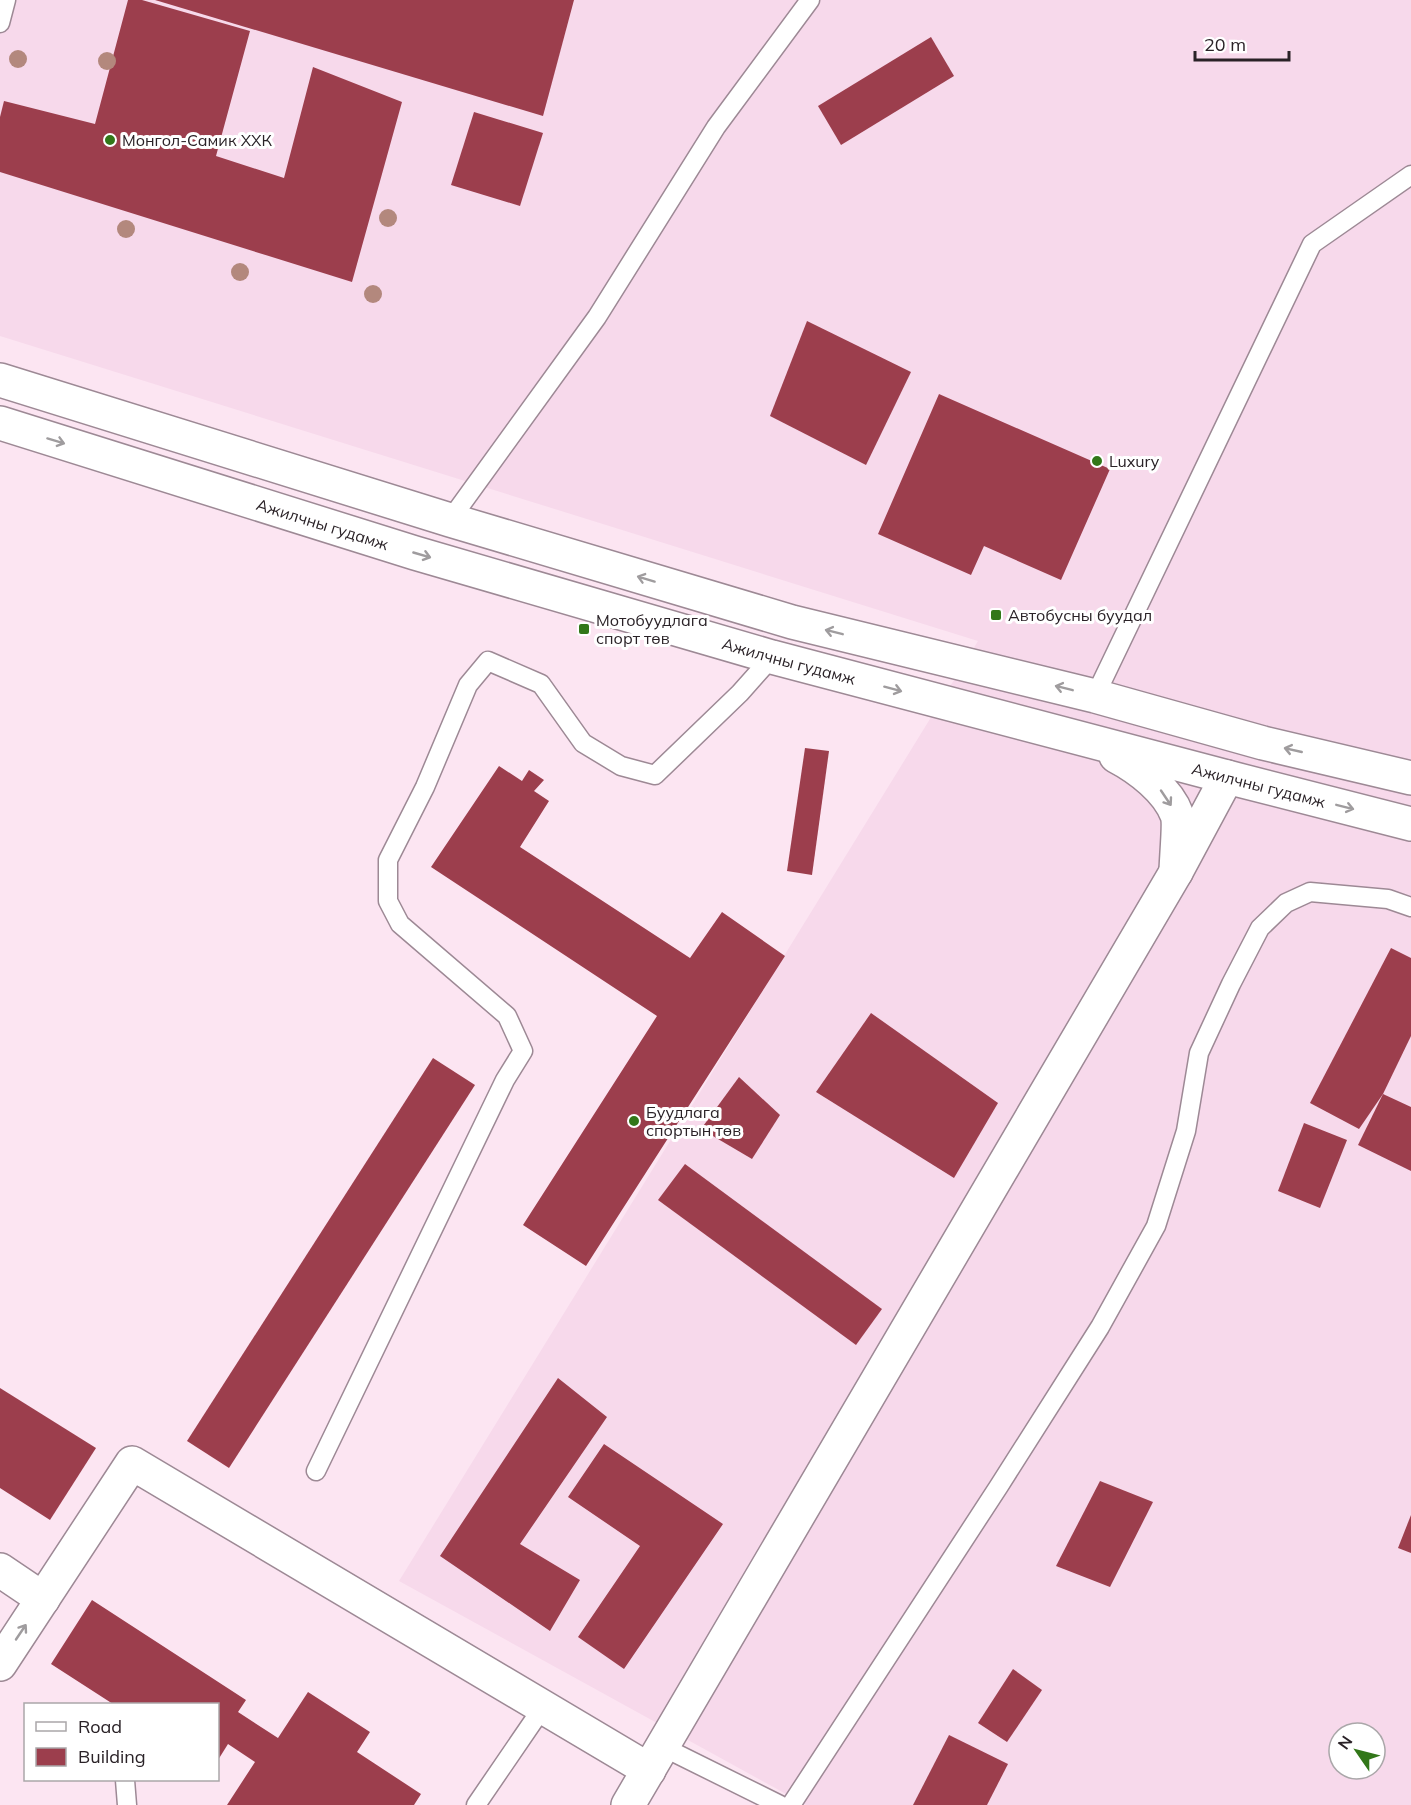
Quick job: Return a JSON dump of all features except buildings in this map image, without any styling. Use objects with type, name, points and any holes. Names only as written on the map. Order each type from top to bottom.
[{"type":"main road","points":[[0,380],[450,520],[792,622],[1095,696],[1263,743],[1411,778]]},
{"type":"main road","name":"Ажилчны гудамж","points":[[0,423],[415,553],[772,657],[1411,824]]},
{"type":"main road","points":[[1086,740],[1137,767],[1162,791],[1178,816],[1176,872]]},
{"type":"main road","points":[[628,1805],[1176,872],[1227,777]]},
{"type":"main road","points":[[0,1664],[132,1463],[543,1707],[656,1758]]},
{"type":"main road","points":[[0,1570],[43,1599]]},
{"type":"lane","points":[[0,23],[6,0]]},
{"type":"lane","points":[[450,520],[597,317],[716,127],[810,0]]},
{"type":"lane","points":[[1095,696],[1312,244],[1411,175]]},
{"type":"lane","points":[[316,1472],[505,1080],[524,1051],[507,1016],[400,924],[388,901],[388,860],[425,787],[468,685],[488,661],[541,684],[583,743],[621,766],[655,775],[740,693],[772,657]]},
{"type":"lane","points":[[791,1805],[1100,1327],[1156,1226],[1186,1131],[1199,1053],[1260,928],[1286,903],[1310,892],[1388,899],[1411,907]]},
{"type":"lane","points":[[476,1805],[543,1707]]},
{"type":"lane","points":[[656,1758],[780,1805]]},
{"type":"lane","points":[[125,1781],[127,1805]]},
{"type":"shaded area","points":[[0,0],[1411,0],[1411,1805],[806,1805],[399,1581],[978,641],[0,336]]},
{"type":"place","name":"Монгол-Самик ХХК","points":[[110,140]]},
{"type":"place","name":"Luxury","points":[[1097,461]]},
{"type":"place","name":"Автобусны буудал","points":[[996,615]]},
{"type":"place","name":"Мотобуудлага спорт төв","points":[[584,629]]},
{"type":"place","name":"Буудлага спортын төв","points":[[634,1121]]}]
